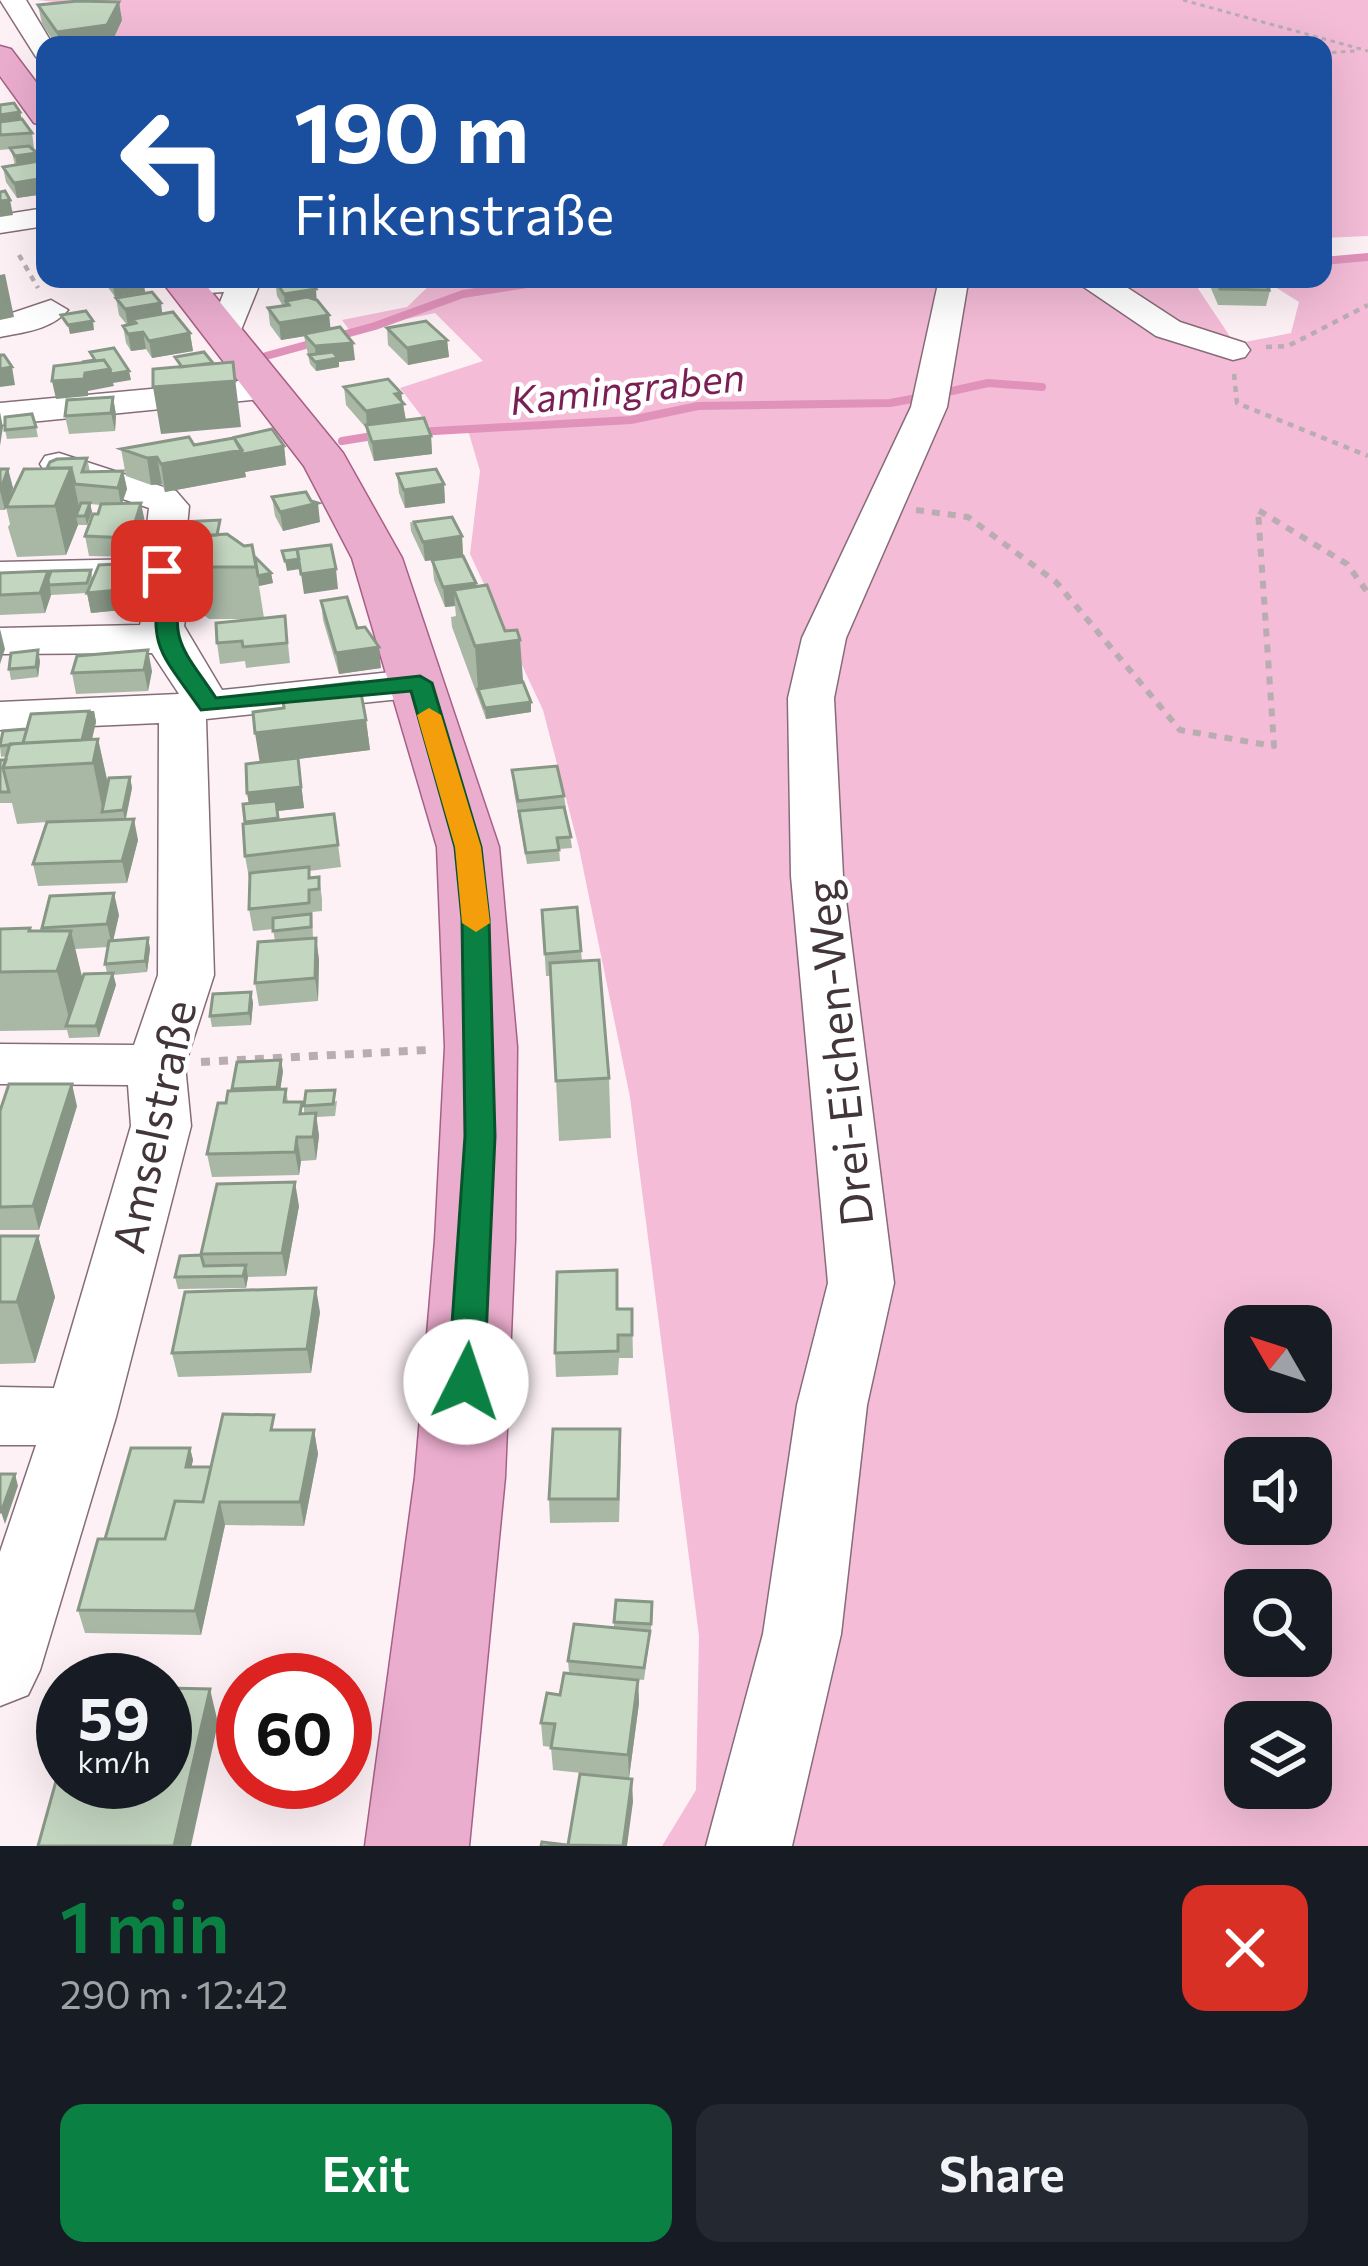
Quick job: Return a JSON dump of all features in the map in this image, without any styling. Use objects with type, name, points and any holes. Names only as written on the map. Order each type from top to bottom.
[{"type":"main road","points":[[0,55],[33,80]]},
{"type":"main road","points":[[198,300],[326,463],[377,559],[420,683],[468,847],[481,1047],[460,1477],[417,1846]]},
{"type":"street","points":[[8,0],[15,1],[36,36]]},
{"type":"street","points":[[0,25],[28,22]]},
{"type":"street","points":[[19,255],[0,224],[36,219]]},
{"type":"street","name":"Drei-Eichen-Weg","points":[[749,1846],[802,1634],[832,1406],[861,1283],[817,876],[812,698],[824,638],[929,407],[951,288]]},
{"type":"street","points":[[1108,288],[1168,329],[1233,350]]},
{"type":"street","points":[[0,327],[30,321],[51,310]]},
{"type":"street","points":[[0,414],[268,389]]},
{"type":"street","points":[[56,463],[162,499],[169,506],[162,571],[171,581],[162,626],[195,707]]},
{"type":"street","points":[[0,574],[162,571]]},
{"type":"street","points":[[0,641],[130,637],[167,641]]},
{"type":"street","points":[[0,716],[195,707],[420,683]]},
{"type":"street","name":"Amselstraße","points":[[0,1670],[81,1417],[161,1126],[156,1065],[186,975],[195,707]]},
{"type":"street","points":[[0,1064],[156,1065]]},
{"type":"street","points":[[0,1417],[81,1417]]},
{"type":"path","points":[[1183,0],[1314,36]]},
{"type":"path","points":[[1332,41],[1368,51]]},
{"type":"path","points":[[1332,53],[1368,51]]},
{"type":"path","points":[[1368,305],[1288,346],[1233,350],[1237,403],[1368,456]]},
{"type":"path","points":[[885,505],[968,517],[1057,582],[1180,730],[1274,746],[1258,510],[1347,564],[1368,593]]},
{"type":"path","points":[[156,1065],[428,1050]]},
{"type":"shaded area","points":[[37,0],[1368,0],[1368,236],[1332,238],[1332,36],[114,36],[121,20],[98,7]]},
{"type":"shaded area","points":[[1368,259],[1368,1846],[662,1846],[696,1790],[699,1636],[630,1097],[579,848],[543,710],[470,554],[480,471],[468,430],[433,431],[400,388],[483,361],[435,313],[350,331],[342,320],[407,307],[427,288],[1198,288],[1235,344],[1291,333],[1299,302],[1277,288],[1332,288],[1332,261]]},
{"type":"building","points":[[119,2],[107,25],[57,32],[38,5]]},
{"type":"building","points":[[14,103],[20,112],[0,115],[0,105]]},
{"type":"building","points":[[22,119],[32,133],[0,135],[0,122]]},
{"type":"building","points":[[29,146],[36,153],[15,156],[10,148]]},
{"type":"building","points":[[36,162],[36,179],[14,183],[3,167]]},
{"type":"building","points":[[280,288],[316,289],[284,294]]},
{"type":"building","points":[[152,292],[161,303],[125,309],[116,298]]},
{"type":"building","points":[[317,300],[329,315],[279,323],[268,308],[289,305],[286,301]]},
{"type":"building","points":[[86,311],[93,321],[68,325],[61,315]]},
{"type":"building","points":[[173,312],[190,333],[149,341],[143,332],[128,334],[123,326],[136,323],[133,319]]},
{"type":"building","points":[[426,321],[447,340],[407,348],[387,328]]},
{"type":"building","points":[[340,327],[353,343],[315,346],[304,334]]},
{"type":"building","points":[[114,348],[129,371],[111,374],[104,360],[82,362],[95,360],[90,352]]},
{"type":"building","points":[[204,352],[213,363],[182,367],[175,357]]},
{"type":"building","points":[[333,352],[338,358],[315,362],[309,355]]},
{"type":"building","points":[[0,355],[4,355],[12,367],[0,369]]},
{"type":"building","points":[[104,360],[110,369],[85,373],[84,379],[52,381],[54,366]]},
{"type":"building","points":[[233,362],[235,381],[153,387],[153,369]]},
{"type":"building","points":[[388,379],[404,404],[366,411],[344,387]]},
{"type":"building","points":[[113,397],[111,413],[65,416],[67,400]]},
{"type":"building","points":[[32,414],[36,427],[5,430],[5,417]]},
{"type":"building","points":[[424,418],[431,436],[372,442],[366,425]]},
{"type":"building","points":[[272,429],[284,446],[243,454],[232,438]]},
{"type":"building","points":[[189,437],[194,445],[234,438],[242,450],[161,464],[157,457],[121,449]]},
{"type":"building","points":[[87,458],[82,472],[123,471],[118,488],[75,484],[71,468],[47,468],[57,459]]},
{"type":"building","points":[[71,468],[55,506],[6,507],[24,469]]},
{"type":"building","points":[[436,469],[444,484],[404,490],[397,474]]},
{"type":"building","points":[[306,492],[318,503],[280,512],[272,497]]},
{"type":"building","points":[[81,503],[90,503],[85,516],[76,516]]},
{"type":"building","points":[[141,503],[130,538],[85,536],[101,504]]},
{"type":"building","points":[[452,517],[462,536],[423,542],[414,522]]},
{"type":"building","points":[[220,520],[217,535],[184,537],[178,545],[183,522]]},
{"type":"building","points":[[227,534],[244,546],[252,545],[256,567],[200,567],[180,553],[184,537]]},
{"type":"building","points":[[331,545],[336,569],[301,574],[297,549]]},
{"type":"building","points":[[297,549],[299,559],[285,561],[282,551]]},
{"type":"building","points":[[463,556],[476,583],[443,587],[432,560]]},
{"type":"building","points":[[255,557],[271,573],[258,576]]},
{"type":"building","points":[[135,563],[128,589],[87,593],[99,565]]},
{"type":"building","points":[[91,570],[87,583],[49,585],[51,571]]},
{"type":"building","points":[[48,571],[40,593],[0,595],[0,573]]},
{"type":"building","points":[[487,585],[505,631],[517,630],[520,640],[475,646],[454,590]]},
{"type":"building","points":[[347,597],[357,628],[365,627],[379,647],[336,653],[321,601]]},
{"type":"building","points":[[285,616],[287,643],[243,647],[242,641],[217,643],[216,623]]},
{"type":"building","points":[[38,650],[36,667],[9,669],[11,653]]},
{"type":"building","points":[[148,650],[144,670],[72,673],[77,656]]},
{"type":"building","points":[[359,682],[366,720],[255,733],[253,712],[284,708],[282,691]]},
{"type":"building","points":[[523,682],[531,702],[485,708],[478,689]]},
{"type":"building","points":[[89,711],[82,740],[23,743],[31,714]]},
{"type":"building","points":[[27,729],[23,743],[0,746],[3,731]]},
{"type":"building","points":[[98,739],[93,763],[3,768],[10,744]]},
{"type":"building","points":[[298,758],[301,787],[247,793],[246,764]]},
{"type":"building","points":[[0,760],[6,760],[3,768],[9,792],[0,792]]},
{"type":"building","points":[[557,766],[564,796],[518,801],[512,770]]},
{"type":"building","points":[[130,777],[123,810],[102,812],[109,778]]},
{"type":"building","points":[[276,801],[278,818],[245,822],[243,804]]},
{"type":"building","points":[[564,807],[571,837],[557,838],[559,850],[526,853],[519,811]]},
{"type":"building","points":[[334,814],[338,845],[245,856],[243,824]]},
{"type":"building","points":[[134,819],[122,861],[33,864],[47,822]]},
{"type":"building","points":[[309,867],[309,878],[319,877],[319,889],[309,890],[309,903],[249,909],[250,873]]},
{"type":"building","points":[[114,893],[107,924],[42,928],[50,896]]},
{"type":"building","points":[[577,907],[581,951],[545,954],[542,910]]},
{"type":"building","points":[[311,914],[311,927],[273,931],[273,918]]},
{"type":"building","points":[[0,929],[71,931],[57,971],[0,972]]},
{"type":"building","points":[[148,938],[145,961],[105,964],[109,941]]},
{"type":"building","points":[[316,938],[315,978],[255,983],[258,942]]},
{"type":"building","points":[[599,960],[609,1078],[556,1081],[550,963]]},
{"type":"building","points":[[113,973],[96,1026],[66,1026],[84,974]]},
{"type":"building","points":[[251,992],[249,1013],[210,1016],[213,994]]},
{"type":"building","points":[[281,1060],[277,1087],[232,1089],[237,1062]]},
{"type":"building","points":[[9,1084],[72,1084],[33,1206],[0,1207],[0,1111]]},
{"type":"building","points":[[286,1089],[284,1102],[302,1102],[300,1114],[316,1113],[313,1137],[297,1137],[295,1152],[207,1154],[218,1103],[226,1103],[228,1091]]},
{"type":"building","points":[[335,1090],[333,1104],[304,1106],[306,1091]]},
{"type":"building","points":[[295,1182],[282,1253],[201,1254],[217,1184]]},
{"type":"building","points":[[0,1236],[38,1236],[17,1302],[0,1302]]},
{"type":"building","points":[[201,1255],[204,1266],[246,1265],[243,1276],[175,1277],[180,1256]]},
{"type":"building","points":[[617,1270],[617,1309],[632,1309],[632,1335],[618,1335],[618,1351],[555,1353],[557,1272]]},
{"type":"building","points":[[316,1288],[307,1349],[172,1353],[185,1292]]},
{"type":"building","points":[[223,1414],[274,1415],[271,1430],[314,1430],[300,1502],[220,1502],[195,1611],[78,1610],[98,1539],[165,1539],[175,1501],[203,1502]]},
{"type":"building","points":[[553,1429],[620,1429],[618,1499],[549,1499]]},
{"type":"building","points":[[131,1448],[190,1448],[186,1467],[211,1467],[203,1502],[175,1501],[165,1539],[105,1539]]},
{"type":"building","points":[[0,1474],[15,1474],[1,1512],[0,1512]]},
{"type":"building","points":[[616,1600],[652,1602],[651,1624],[614,1622]]},
{"type":"building","points":[[574,1624],[650,1631],[644,1668],[568,1661]]},
{"type":"building","points":[[564,1673],[638,1680],[628,1755],[551,1748],[555,1724],[541,1723],[547,1693],[560,1695]]},
{"type":"building","points":[[192,1689],[210,1689],[192,1768]]},
{"type":"building","points":[[580,1774],[632,1779],[623,1846],[568,1845]]},
{"type":"building","points":[[48,1809],[182,1809],[174,1846],[38,1846]]},
{"type":"waterway","points":[[1332,260],[1368,257]]},
{"type":"waterway","points":[[266,356],[375,326],[463,294],[502,288]]},
{"type":"waterway","points":[[952,391],[988,383],[1042,387]]},
{"type":"waterway","name":"Kamingraben","points":[[417,432],[631,420],[698,406],[890,403],[917,398]]},
{"type":"waterway","name":"Kamingraben","points":[[342,441],[379,435]]},
{"type":"slow traffic","points":[[429,715],[468,847],[476,923]]},
{"type":"route","points":[[162,571],[171,581],[162,626],[167,641],[209,705],[420,683],[468,847],[476,919],[480,1136],[466,1382]]}]
